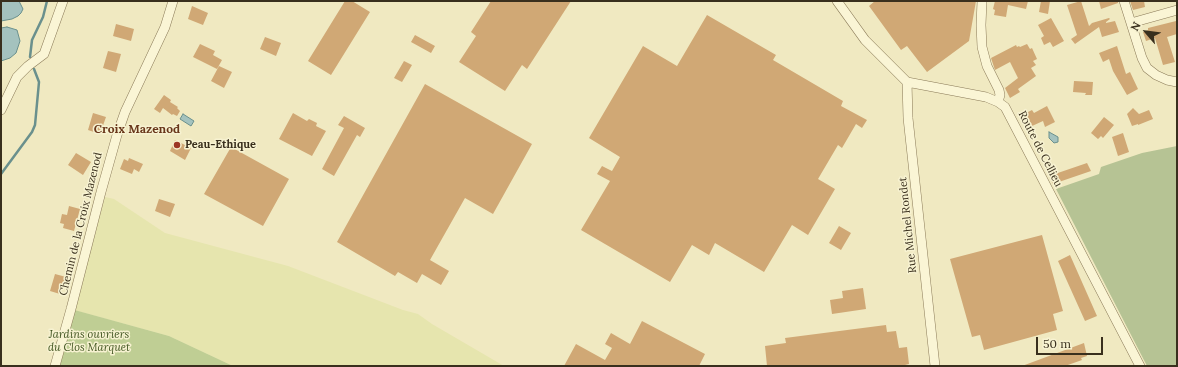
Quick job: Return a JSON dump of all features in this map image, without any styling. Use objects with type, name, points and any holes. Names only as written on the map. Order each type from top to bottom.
[{"type":"street","points":[[1,110],[17,77],[28,66],[44,54],[63,1]]},
{"type":"street","name":"Chemin de la Croix Mazenod","points":[[55,366],[117,135],[125,112],[165,27],[173,1]]},
{"type":"street","points":[[837,1],[865,40],[907,82],[986,97],[998,102],[1000,95],[999,90],[987,66],[982,47],[982,1]]},
{"type":"street","points":[[1124,1],[1142,58],[1147,68],[1156,75],[1167,80],[1177,82]]},
{"type":"street","points":[[1131,22],[1177,10]]},
{"type":"street","name":"Rue Michel Rondet","points":[[907,82],[908,118],[935,366]]},
{"type":"street","name":"Route de Cellieu","points":[[998,102],[1005,107],[1140,366]]},
{"type":"green space","points":[[1177,146],[1177,366],[1147,366],[1056,189],[1099,174],[1101,167],[1142,153]]},
{"type":"green space","points":[[105,197],[114,199],[165,233],[288,266],[403,310],[418,314],[432,324],[504,366],[233,366],[169,336],[74,310]]},
{"type":"green space","name":"Jardins ouvriers du Clos Marquet","points":[[71,309],[169,336],[233,366],[55,366]]},
{"type":"water","points":[[1,1],[19,1],[23,9],[18,16],[1,21]]},
{"type":"water","points":[[7,27],[17,30],[20,41],[16,53],[10,58],[1,61],[1,28]]},
{"type":"water","points":[[183,114],[194,121],[191,126],[180,119]]},
{"type":"water","points":[[1049,132],[1058,137],[1058,142],[1054,143],[1049,138]]},
{"type":"building","points":[[345,1],[352,1],[370,12],[331,75],[308,61]]},
{"type":"building","points":[[491,1],[571,1],[527,69],[522,65],[505,91],[459,62],[476,36],[471,32]]},
{"type":"building","points":[[875,1],[976,1],[969,41],[927,72],[907,46],[901,50],[869,6]]},
{"type":"building","points":[[995,1],[1028,1],[1026,9],[1008,5],[1006,17],[994,15],[995,10],[993,9]]},
{"type":"building","points":[[1041,1],[1050,1],[1048,14],[1039,12]]},
{"type":"building","points":[[1081,1],[1089,26],[1092,23],[1109,18],[1110,19],[1106,23],[1115,21],[1119,32],[1102,37],[1099,27],[1075,44],[1071,39],[1077,35],[1067,5]]},
{"type":"building","points":[[1099,1],[1118,1],[1118,3],[1101,9]]},
{"type":"building","points":[[1130,1],[1144,1],[1145,7],[1133,10]]},
{"type":"building","points":[[192,6],[208,13],[203,25],[188,19]]},
{"type":"building","points":[[707,15],[776,55],[773,60],[843,101],[841,106],[867,120],[862,128],[856,124],[842,148],[838,145],[818,179],[835,189],[808,235],[792,225],[764,272],[715,243],[709,255],[692,245],[670,282],[581,230],[610,181],[597,174],[602,166],[612,171],[620,157],[589,138],[643,46],[677,66]]},
{"type":"building","points":[[1051,18],[1064,41],[1053,47],[1050,42],[1044,45],[1041,38],[1044,36],[1038,25]]},
{"type":"building","points":[[1176,21],[1177,34],[1167,37],[1175,62],[1163,65],[1155,38],[1146,41],[1143,32],[1148,30],[1148,28]]},
{"type":"building","points":[[116,24],[134,29],[131,41],[113,36]]},
{"type":"building","points":[[415,35],[435,46],[431,53],[411,42]]},
{"type":"building","points":[[265,37],[281,43],[276,56],[260,49]]},
{"type":"building","points":[[200,44],[215,51],[213,55],[222,60],[217,69],[193,57]]},
{"type":"building","points":[[1027,44],[1030,49],[1032,48],[1037,59],[1033,61],[1036,65],[1031,68],[1036,76],[1018,89],[1020,92],[1010,98],[1005,88],[1018,78],[1010,62],[995,70],[991,58],[1016,45],[1017,47],[1020,47]]},
{"type":"building","points":[[1117,46],[1126,74],[1130,72],[1138,89],[1127,95],[1113,71],[1109,59],[1103,62],[1099,53]]},
{"type":"building","points":[[108,51],[121,54],[116,72],[103,68]]},
{"type":"building","points":[[404,61],[412,65],[402,82],[394,78]]},
{"type":"building","points":[[219,66],[232,72],[224,88],[211,81]]},
{"type":"building","points":[[1074,81],[1093,82],[1092,95],[1073,92]]},
{"type":"building","points":[[425,84],[532,144],[493,214],[465,198],[430,260],[449,271],[441,285],[422,274],[417,283],[398,272],[395,276],[337,242]]},
{"type":"building","points":[[164,95],[171,100],[170,102],[178,107],[177,108],[180,111],[177,116],[172,115],[163,108],[160,113],[154,109]]},
{"type":"building","points":[[1047,106],[1055,122],[1045,127],[1043,121],[1032,126],[1026,113],[1032,110],[1034,113]]},
{"type":"building","points":[[1133,108],[1139,114],[1149,110],[1153,119],[1132,126],[1127,114]]},
{"type":"building","points":[[93,113],[106,117],[100,134],[88,130]]},
{"type":"building","points":[[293,113],[307,121],[309,119],[317,123],[316,126],[326,131],[312,156],[279,139]]},
{"type":"building","points":[[344,116],[365,128],[360,137],[357,135],[334,176],[322,169],[344,128],[338,125]]},
{"type":"building","points":[[1104,117],[1114,125],[1103,138],[1101,136],[1098,139],[1091,133]]},
{"type":"building","points":[[1123,133],[1129,152],[1118,156],[1112,137]]},
{"type":"building","points":[[175,140],[191,148],[185,160],[170,151]]},
{"type":"building","points":[[231,147],[289,179],[263,226],[204,194]]},
{"type":"building","points":[[76,153],[91,162],[83,175],[68,165]]},
{"type":"building","points":[[129,158],[143,164],[139,172],[134,169],[132,174],[120,169],[124,159],[128,161]]},
{"type":"building","points":[[1087,163],[1091,171],[1053,184],[1049,176]]},
{"type":"building","points":[[159,199],[175,204],[170,217],[155,211]]},
{"type":"building","points":[[69,206],[80,209],[74,231],[63,228],[64,224],[60,223],[62,214],[67,215]]},
{"type":"building","points":[[839,226],[851,233],[841,250],[829,243]]},
{"type":"building","points":[[1042,235],[1063,311],[1053,314],[1057,330],[984,350],[980,335],[972,337],[950,259]]},
{"type":"building","points":[[1070,255],[1097,316],[1085,321],[1058,261]]},
{"type":"building","points":[[55,274],[66,277],[60,294],[50,291]]},
{"type":"building","points":[[863,288],[866,309],[832,314],[830,300],[843,298],[842,291]]},
{"type":"building","points":[[642,321],[705,354],[699,366],[564,366],[576,344],[605,360],[612,348],[605,344],[611,333],[630,344]]},
{"type":"building","points":[[886,325],[887,332],[896,331],[899,348],[907,347],[909,364],[901,366],[767,366],[765,346],[786,343],[785,338]]},
{"type":"building","points":[[1084,343],[1087,356],[1081,358],[1082,360],[1065,366],[1022,366]]},
{"type":"waterway","points":[[30,57],[32,40],[43,17],[47,1]]},
{"type":"waterway","points":[[1,174],[32,132],[35,125],[39,82],[34,69]]},
{"type":"place","name":"Peau-Ethique","points":[[177,145]]},
{"type":"district","name":"Croix Mazenod","points":[[137,130]]}]
